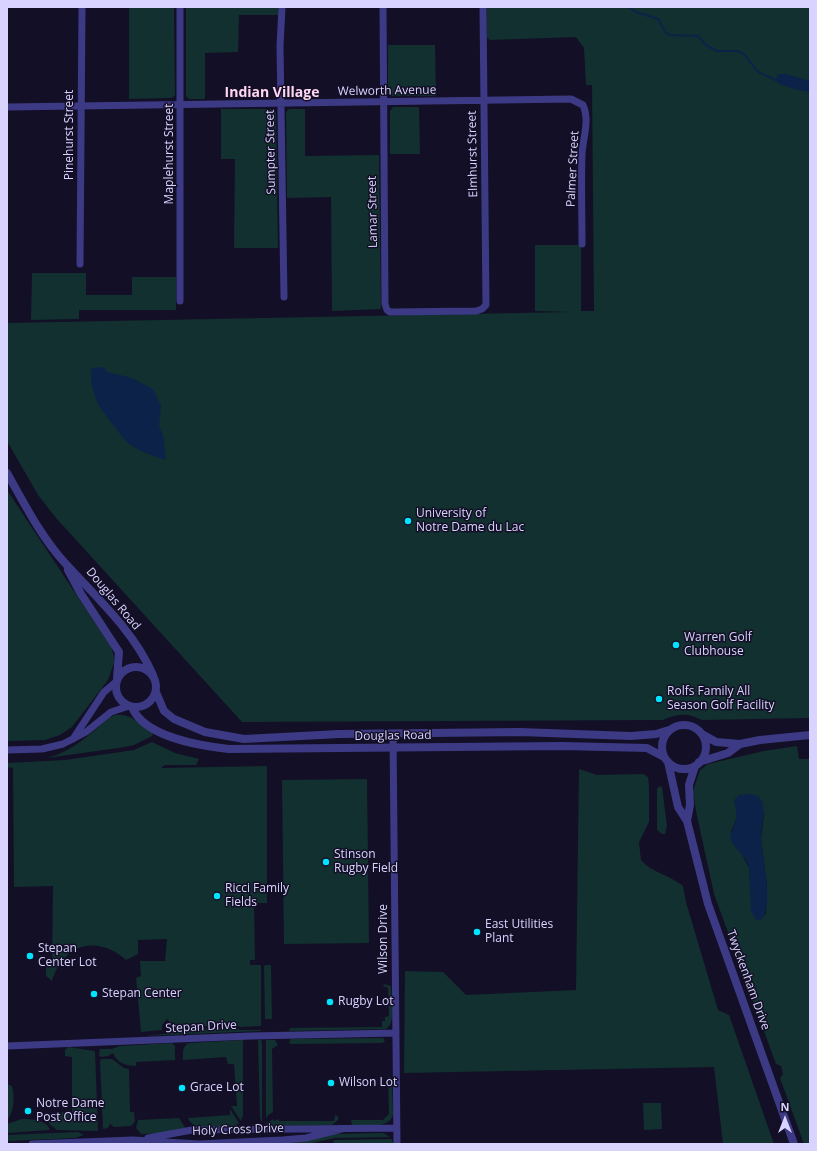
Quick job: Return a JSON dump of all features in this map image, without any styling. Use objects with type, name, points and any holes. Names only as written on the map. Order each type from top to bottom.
[{"type":"street","name":"Pinehurst Street","points":[[80,264],[82,7]]},
{"type":"street","name":"Maplehurst Street","points":[[180,7],[180,301]]},
{"type":"street","name":"Sumpter Street","points":[[282,7],[281,103],[284,298]]},
{"type":"street","name":"Lamar Street","points":[[383,7],[383,102],[387,310],[390,312],[476,311],[482,309],[486,305],[486,300]]},
{"type":"street","name":"Elmhurst Street","points":[[482,7],[486,300]]},
{"type":"street","name":"Welworth Avenue","points":[[7,107],[576,100]]},
{"type":"street","name":"Palmer Street","points":[[576,100],[583,105],[586,115],[586,128],[582,152],[582,244]]},
{"type":"street","name":"Douglas Road","points":[[7,473],[50,544],[64,562],[90,588],[136,645],[148,662],[153,675]]},
{"type":"street","name":"Douglas Road","points":[[64,562],[81,594],[119,652],[117,680]]},
{"type":"street","points":[[7,750],[42,749],[63,744],[86,732],[111,712],[130,707],[144,706],[150,702],[156,692],[156,680],[153,675],[148,670],[134,666],[127,668],[104,692],[72,739]]},
{"type":"street","points":[[117,680],[116,688],[119,699],[130,707]]},
{"type":"street","name":"Douglas Road","points":[[156,692],[164,711],[174,719],[205,732],[228,737],[268,739],[393,734],[520,732],[631,736],[656,734],[669,730]]},
{"type":"street","name":"Douglas Road","points":[[130,707],[135,714],[157,730],[171,737],[206,746],[255,750],[393,748],[647,748],[666,759]]},
{"type":"street","points":[[740,744],[728,753],[681,768],[666,759],[662,742],[669,730],[683,725],[696,729],[716,742],[740,744],[774,737],[810,735]]},
{"type":"street","name":"Wilson Drive","points":[[393,734],[397,1144]]},
{"type":"street","points":[[697,764],[703,757],[706,745],[702,734]]},
{"type":"street","name":"Twyckenham Drive","points":[[666,759],[678,807],[687,821],[708,904],[794,1144]]},
{"type":"street","name":"Twyckenham Drive","points":[[687,821],[690,805],[689,784],[697,764]]},
{"type":"street","name":"Stepan Drive","points":[[7,1046],[251,1036],[396,1033]]},
{"type":"street","name":"Holy Cross Drive","points":[[32,1144],[133,1140],[199,1144],[282,1140],[306,1138],[342,1128]]},
{"type":"street","name":"Holy Cross Drive","points":[[133,1140],[192,1130],[397,1128]]},
{"type":"green space","points":[[129,7],[174,7],[175,96],[171,98],[129,99]]},
{"type":"green space","points":[[186,7],[278,7],[278,15],[239,15],[238,52],[205,53],[205,99],[189,99],[186,96]]},
{"type":"green space","points":[[487,7],[810,7],[810,718],[702,720],[697,717],[682,715],[673,716],[663,720],[242,722],[56,518],[38,495],[7,441],[7,323],[570,312],[535,311],[535,245],[581,245],[581,311],[594,311],[592,85],[586,85],[584,48],[576,37],[490,40],[487,38]]},
{"type":"green space","points":[[388,45],[435,45],[436,96],[392,96],[388,93]]},
{"type":"green space","points":[[393,107],[419,107],[420,154],[390,154],[390,111]]},
{"type":"green space","points":[[221,109],[272,109],[276,112],[278,248],[234,248],[235,159],[221,159]]},
{"type":"green space","points":[[289,109],[305,109],[305,156],[379,155],[381,309],[332,311],[331,197],[287,198],[286,112]]},
{"type":"green space","points":[[32,273],[86,273],[86,295],[132,295],[132,277],[176,277],[176,310],[79,310],[79,319],[31,320]]},
{"type":"green space","points":[[7,490],[111,647],[114,656],[114,663],[108,680],[72,727],[60,735],[45,740],[7,741]]},
{"type":"green space","points":[[115,715],[131,717],[153,733],[152,736],[134,745],[125,747],[47,758],[73,747],[109,718]]},
{"type":"green space","name":"Ricci Family Fields","points":[[152,742],[175,753],[199,759],[196,765],[165,765],[161,768],[267,766],[267,903],[254,903],[255,960],[250,960],[250,965],[261,965],[261,1026],[241,1027],[227,1024],[173,1029],[172,1024],[167,1019],[162,1025],[162,1030],[141,1032],[136,978],[141,976],[140,961],[165,961],[167,939],[138,940],[138,954],[126,960],[115,952],[104,947],[93,945],[82,947],[73,951],[64,958],[57,968],[52,981],[46,976],[46,965],[52,964],[53,886],[14,887],[13,768],[7,767],[7,763],[65,760],[134,750]]},
{"type":"green space","points":[[797,746],[799,759],[810,759],[810,1144],[804,1144],[780,1078],[783,1074],[781,1066],[776,1064],[714,894],[693,791],[700,770],[708,764],[764,751]],"holes":[[[737,810],[764,813],[761,839],[767,884],[766,915],[751,895],[749,868],[731,832],[737,817]]]},
{"type":"green space","points":[[579,769],[597,775],[643,774],[648,777],[649,822],[639,842],[641,860],[650,868],[683,886],[686,902],[718,1010],[729,1015],[774,1144],[723,1144],[714,1067],[404,1073],[405,971],[443,972],[466,995],[576,990]]},
{"type":"green space","name":"Stinson Rugby Field","points":[[367,779],[369,943],[284,944],[282,780]]},
{"type":"green space","points":[[660,786],[662,787],[667,826],[665,834],[662,834],[657,830],[657,789]]},
{"type":"green space","points":[[271,965],[272,1019],[265,1019],[264,966]]},
{"type":"green space","points":[[384,984],[391,986],[393,1009],[391,1021],[386,1029],[289,1031],[290,1028],[382,1027],[382,1021],[385,1021],[385,1017],[389,1016],[388,988],[383,986]]},
{"type":"green space","points":[[228,1027],[242,1030],[261,1031],[144,1036]]},
{"type":"green space","points":[[383,1038],[385,1040],[383,1043],[290,1044],[289,1042],[291,1039]]},
{"type":"green space","points":[[243,1040],[243,1115],[241,1121],[231,1106],[237,1106],[234,1064],[228,1064],[226,1057],[183,1060],[183,1050],[189,1043]]},
{"type":"green space","points":[[258,1040],[261,1040],[262,1044],[262,1122],[260,1118]]},
{"type":"green space","points":[[266,1040],[275,1040],[278,1045],[272,1049],[273,1112],[268,1115],[267,1118],[266,1117]]},
{"type":"green space","points":[[172,1043],[175,1046],[175,1060],[136,1062],[136,1066],[132,1066],[119,1062],[113,1053],[108,1056],[101,1057],[99,1055],[100,1049],[112,1049],[119,1046]]},
{"type":"green space","points":[[68,1047],[95,1051],[98,1131],[57,1130],[49,1124],[51,1113],[72,1112],[72,1057],[65,1056],[65,1050]]},
{"type":"green space","points":[[101,1059],[112,1059],[124,1068],[129,1069],[130,1112],[134,1112],[135,1122],[131,1126],[114,1127],[110,1124],[108,1128],[103,1129],[100,1061]]},
{"type":"green space","points":[[389,1076],[392,1079],[393,1115],[390,1120],[381,1125],[375,1126],[352,1125],[351,1120],[383,1120],[389,1114]]},
{"type":"green space","points":[[7,1084],[12,1086],[14,1100],[11,1113],[7,1121]]},
{"type":"green space","points":[[643,1103],[661,1103],[662,1129],[644,1130]]},
{"type":"green space","points":[[230,1109],[239,1123],[235,1126],[202,1128],[191,1123],[188,1118],[230,1115]]},
{"type":"green space","points":[[335,1115],[338,1116],[338,1120],[332,1125],[269,1126],[266,1124],[273,1119],[274,1121],[279,1119],[279,1121],[334,1121]]},
{"type":"green space","points":[[179,1118],[186,1129],[168,1133],[141,1134],[136,1128],[138,1120]]},
{"type":"green space","points":[[22,1119],[42,1122],[46,1124],[50,1130],[7,1133],[7,1124]]},
{"type":"green space","points":[[78,1132],[84,1135],[75,1138],[7,1141],[7,1135]]},
{"type":"green space","points":[[383,1133],[390,1137],[335,1138],[308,1144],[273,1144],[335,1134]]},
{"type":"green space","points":[[392,1139],[393,1144],[333,1144],[334,1140]]},
{"type":"water","points":[[778,74],[786,74],[810,81],[810,92],[779,84],[776,78]]},
{"type":"water","points":[[99,367],[105,368],[107,372],[132,378],[153,389],[161,406],[159,426],[163,435],[166,460],[146,453],[131,445],[124,439],[104,414],[94,394],[91,378],[91,369]]},
{"type":"water","points":[[747,794],[758,796],[762,801],[764,810],[761,838],[767,903],[762,919],[756,920],[751,911],[749,868],[746,860],[732,843],[730,837],[737,817],[734,800],[739,795]]},
{"type":"waterway","points":[[628,7],[636,12],[658,19],[666,33],[670,35],[698,36],[706,45],[717,51],[737,51],[744,54],[758,72],[780,82]]},
{"type":"place","name":"University of Notre Dame du Lac","points":[[408,521]]},
{"type":"place","name":"Warren Golf Clubhouse","points":[[676,645]]},
{"type":"place","name":"Rolfs Family All Season Golf Facility","points":[[659,699]]},
{"type":"place","name":"Stinson Rugby Field","points":[[326,862]]},
{"type":"place","name":"Ricci Family Fields","points":[[217,896]]},
{"type":"place","name":"East Utilities Plant","points":[[477,932]]},
{"type":"place","name":"Stepan Center Lot","points":[[30,956]]},
{"type":"place","name":"Stepan Center","points":[[94,994]]},
{"type":"place","name":"Rugby Lot","points":[[330,1002]]},
{"type":"place","name":"Wilson Lot","points":[[331,1083]]},
{"type":"place","name":"Grace Lot","points":[[182,1088]]},
{"type":"place","name":"Notre Dame Post Office","points":[[28,1111]]},
{"type":"district","name":"Indian Village","points":[[272,93]]}]
